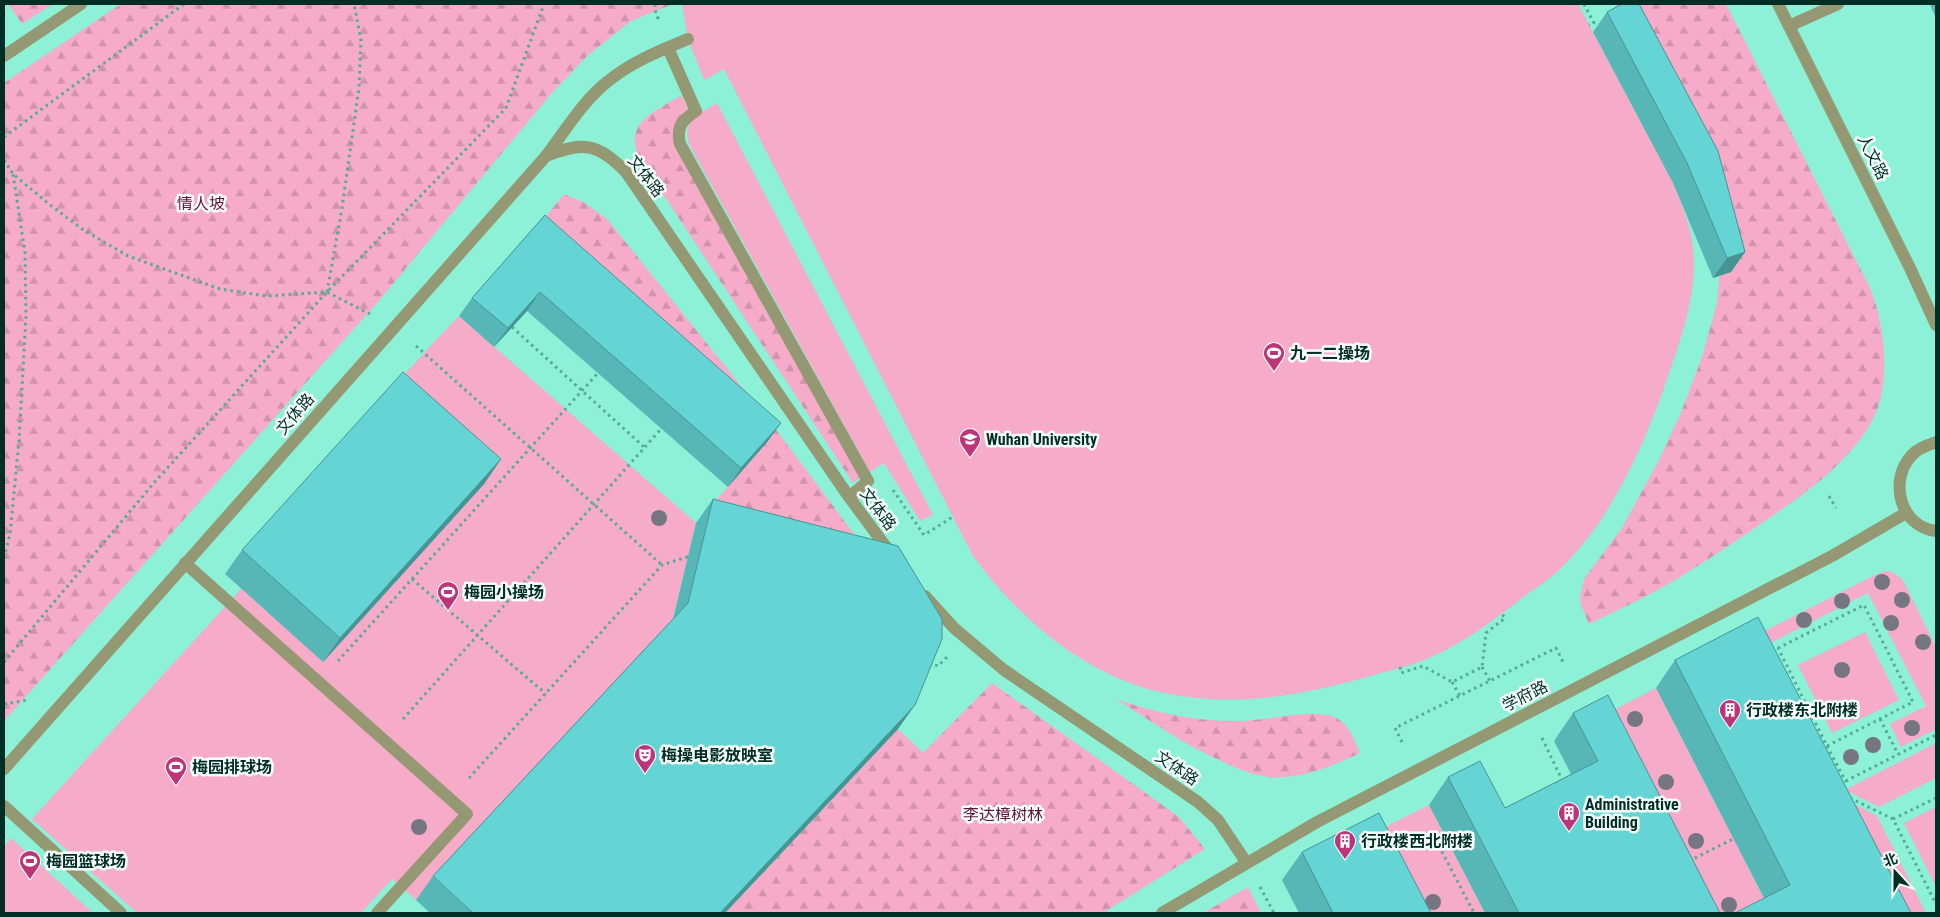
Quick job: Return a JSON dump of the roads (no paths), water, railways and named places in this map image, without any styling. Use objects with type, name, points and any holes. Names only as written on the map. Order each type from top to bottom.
[{"type":"street","points":[[4,56],[81,4]]},
{"type":"street","name":"人文路","points":[[1778,4],[1910,268],[1936,325]]},
{"type":"street","points":[[1789,26],[1838,4]]},
{"type":"street","points":[[546,156],[589,100],[606,82],[647,56],[688,39]]},
{"type":"street","points":[[668,48],[696,111],[681,124],[678,130],[680,144],[868,481],[849,497]]},
{"type":"street","name":"文体路","points":[[4,769],[546,156],[571,147],[594,149],[609,156],[626,172],[849,497],[898,562]]},
{"type":"street","points":[[1934,535],[1917,524],[1906,513],[1900,498],[1898,482],[1903,467],[1912,454],[1926,445],[1936,442]]},
{"type":"street","name":"学府路","points":[[1162,913],[1317,822],[1832,556],[1906,513]]},
{"type":"street","points":[[185,563],[467,814],[377,913]]},
{"type":"street","name":"文体路","points":[[916,583],[944,618],[1004,670],[1198,802],[1218,820],[1246,862]]},
{"type":"street","points":[[4,806],[121,913]]},
{"type":"place","name":"九一二操场","points":[[1274,372]]},
{"type":"place","name":"Wuhan University","points":[[970,458]]},
{"type":"place","name":"梅园小操场","points":[[448,611]]},
{"type":"place","name":"行政楼东北附楼","points":[[1730,729]]},
{"type":"place","name":"梅操电影放映室","points":[[645,774]]},
{"type":"place","name":"梅园排球场","points":[[176,786]]},
{"type":"place","name":"Administrative Building","points":[[1569,832]]},
{"type":"place","name":"行政楼西北附楼","points":[[1345,860]]},
{"type":"place","name":"梅园篮球场","points":[[30,880]]},
{"type":"park label","name":"情人坡","points":[[201,203]]},
{"type":"park label","name":"李达樟树林","points":[[1003,814]]}]
